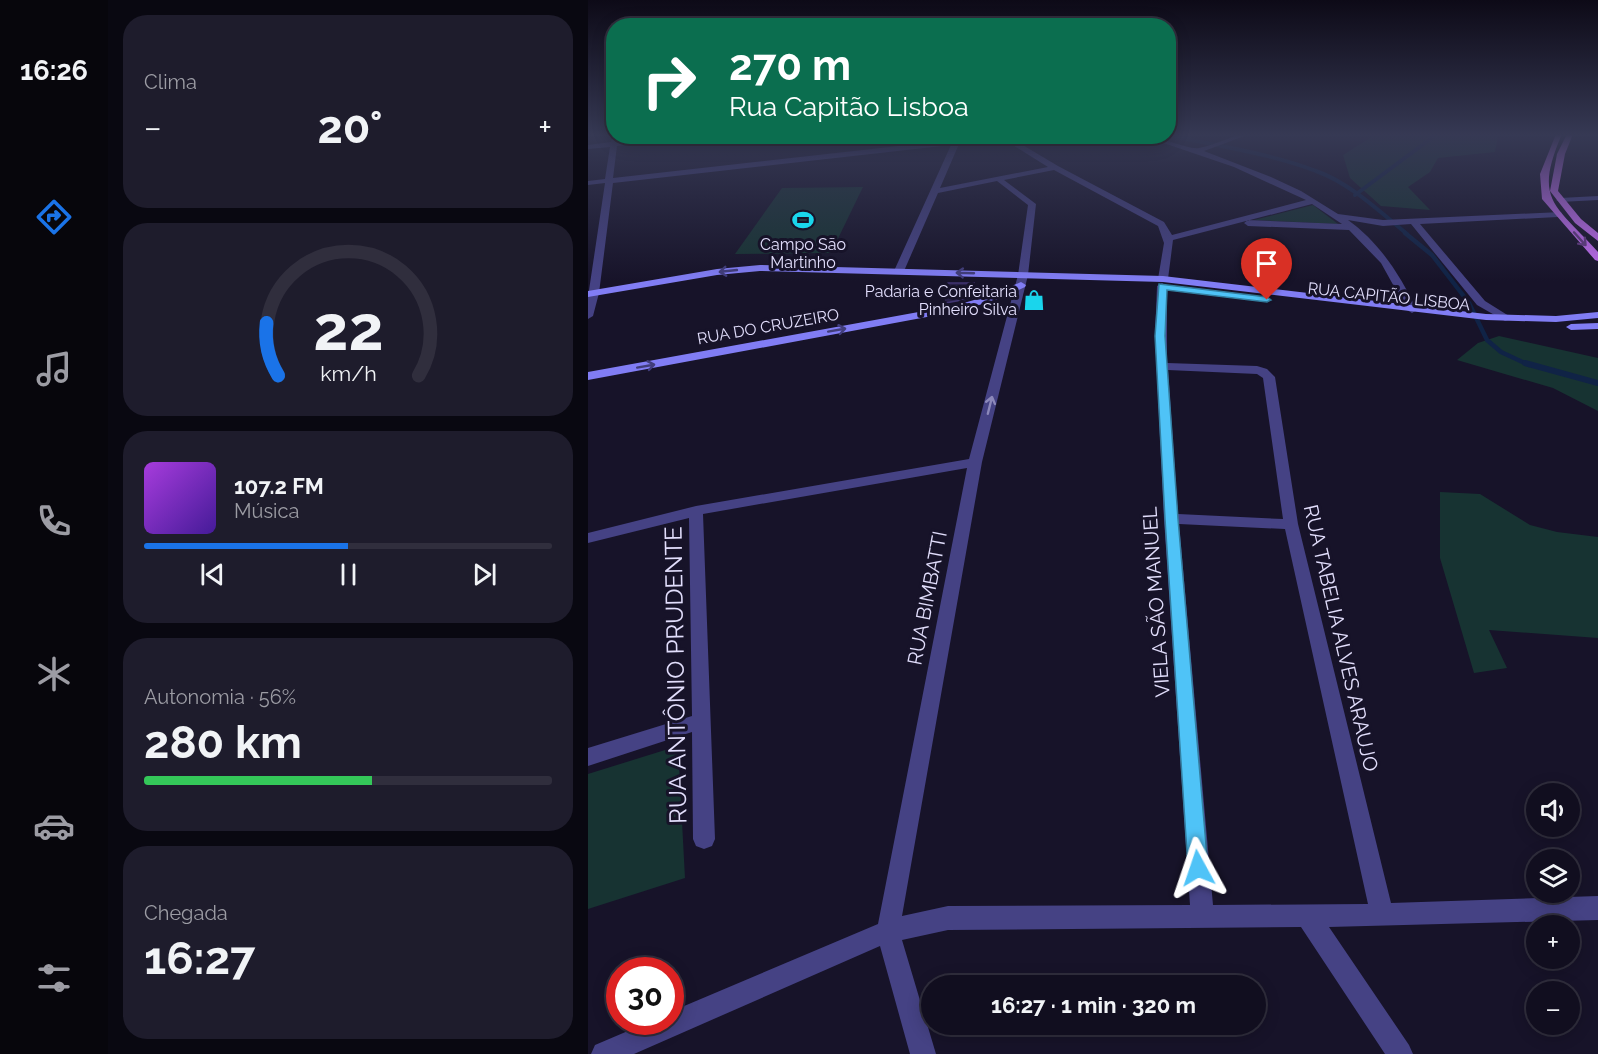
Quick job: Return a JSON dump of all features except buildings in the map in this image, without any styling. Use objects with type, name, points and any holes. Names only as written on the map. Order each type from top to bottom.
[{"type":"main road","points":[[1542,183],[1546,199],[1598,258]]},
{"type":"main road","points":[[1555,183],[1554,191],[1560,200],[1578,221],[1598,238]]},
{"type":"street","points":[[588,316],[604,230],[608,183]]},
{"type":"street","points":[[899,271],[938,183]]},
{"type":"street","points":[[934,191],[972,183]]},
{"type":"street","name":"RUA BIMBATTI","points":[[888,931],[975,462],[1022,280],[1032,204],[1004,183]]},
{"type":"street","points":[[1084,183],[1161,224],[1166,229],[1169,238],[1313,201]]},
{"type":"street","points":[[1277,183],[1313,201],[1360,236],[1384,261],[1412,310]]},
{"type":"street","points":[[1560,200],[1598,198]]},
{"type":"street","points":[[1335,216],[1385,223],[1558,214]]},
{"type":"street","points":[[1413,221],[1482,303],[1504,318]]},
{"type":"street","points":[[1231,223],[1349,227]]},
{"type":"street","points":[[1360,236],[1385,223]]},
{"type":"street","points":[[588,232],[604,230]]},
{"type":"street","name":"VIELA SÃO MANUEL","points":[[1169,238],[1163,283],[1160,336],[1171,519],[1202,915]]},
{"type":"street","name":"RUA CAPITÃO LISBOA","points":[[591,294],[717,272],[760,268],[899,271],[1022,280],[1070,277],[1163,283],[1412,310],[1452,317]]},
{"type":"street","name":"RUA DO CRUZEIRO","points":[[588,376],[959,308],[995,297],[1022,280]]},
{"type":"street","name":"RUA CAPITÃO LISBOA","points":[[1163,283],[1487,320],[1526,327],[1598,326]]},
{"type":"street","name":"RUA CAPITÃO LISBOA","points":[[1487,320],[1556,319],[1598,315]]},
{"type":"street","name":"RUA TABELIA ALVES ARAUJO","points":[[1162,366],[1263,371],[1269,377],[1291,524],[1382,915]]},
{"type":"street","points":[[588,538],[696,511],[975,462]]},
{"type":"street","name":"RUA ANTÔNIO PRUDENTE","points":[[696,511],[704,839]]},
{"type":"street","points":[[1171,519],[1291,524]]},
{"type":"street","points":[[588,757],[701,721]]},
{"type":"street","points":[[604,1054],[888,931],[948,918],[1382,915],[1598,908]]},
{"type":"street","points":[[1307,915],[1400,1054]]},
{"type":"street","points":[[888,931],[923,1054]]},
{"type":"green space","points":[[1356,183],[1414,183],[1408,187],[1430,210],[1381,206]]},
{"type":"green space","name":"Campo São Martinho","points":[[863,187],[831,253],[735,254],[782,188]]},
{"type":"green space","points":[[1313,205],[1338,224],[1254,220]]},
{"type":"green space","points":[[1499,336],[1598,358],[1598,411],[1553,388],[1457,360],[1478,343]]},
{"type":"green space","points":[[1440,492],[1480,494],[1530,525],[1557,532],[1598,537],[1598,638],[1489,630],[1507,668],[1474,673],[1440,558]]},
{"type":"green space","points":[[678,746],[685,878],[588,909],[588,774]]},
{"type":"waterway","points":[[1341,183],[1357,193]]},
{"type":"waterway","points":[[1357,193],[1371,183]]},
{"type":"waterway","points":[[1357,193],[1407,234]]},
{"type":"waterway","points":[[1405,233],[1432,255],[1469,303],[1487,340],[1501,352],[1529,365]]},
{"type":"waterway","points":[[1525,363],[1598,383]]},
{"type":"place","name":"Campo São Martinho","points":[[803,220]]},
{"type":"place","name":"Padaria e Confeitaria Pinheiro Silva","points":[[1034,300]]},
{"type":"route","points":[[1198,868],[1171,519],[1160,336],[1162,286],[1267,300]]}]
